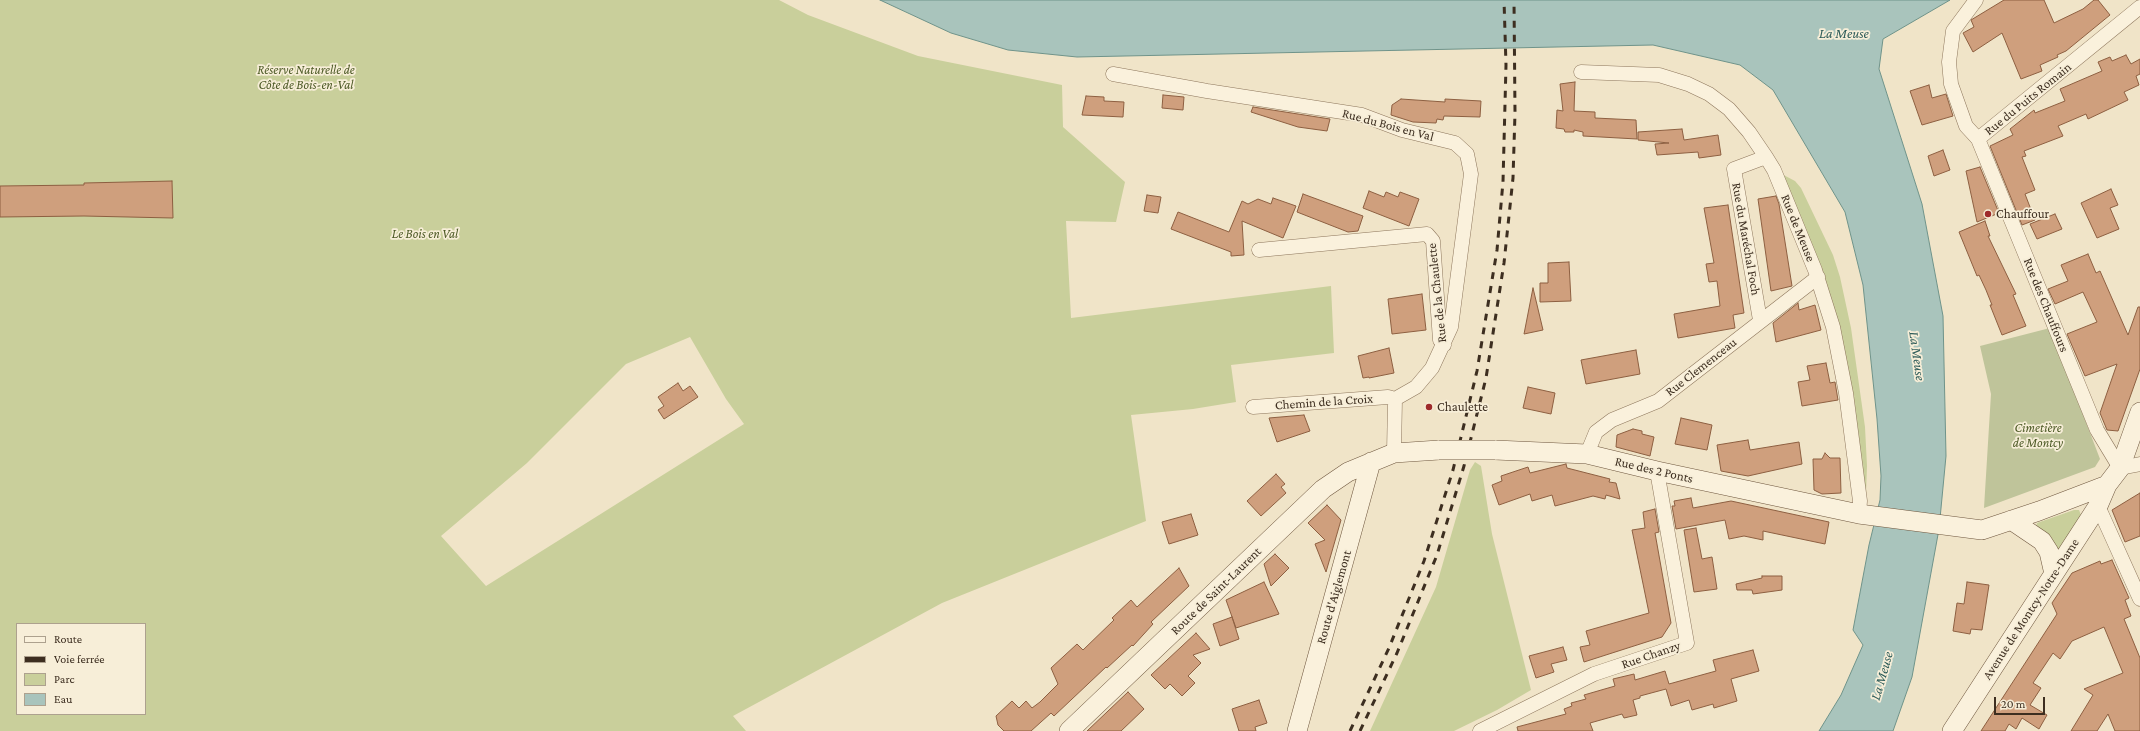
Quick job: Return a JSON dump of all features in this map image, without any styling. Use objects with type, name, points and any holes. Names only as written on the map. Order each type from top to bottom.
[{"type":"street","name":"Rue du Puits Romain","points":[[1976,0],[1954,31],[1949,62],[1951,84],[1966,126],[1978,139],[2140,7]]},
{"type":"street","name":"Rue de Meuse","points":[[1581,72],[1659,75],[1688,84],[1709,94],[1729,109],[1749,132],[1766,157],[1774,170],[1818,277],[1833,327],[1846,393],[1863,514]]},
{"type":"street","name":"Rue du Bois en Val","points":[[1113,74],[1207,91],[1362,115],[1402,130],[1455,142],[1467,154],[1471,174],[1451,327],[1444,345]]},
{"type":"street","name":"Rue des Chauffours","points":[[1978,139],[2096,430],[2120,468]]},
{"type":"street","name":"Rue du Maréchal Foch","points":[[1760,320],[1734,169],[1766,157]]},
{"type":"street","name":"Rue de la Chaulette","points":[[1259,250],[1427,234],[1433,241],[1440,340],[1444,345],[1432,368],[1416,387],[1395,399]]},
{"type":"street","name":"Rue Clemenceau","points":[[1587,454],[1596,432],[1612,420],[1658,401],[1760,320],[1818,277]]},
{"type":"street","name":"Chemin de la Croix","points":[[1253,407],[1388,397],[1395,399]]},
{"type":"street","points":[[1394,453],[1395,399]]},
{"type":"street","name":"Avenue de Montcy-Notre-Dame","points":[[1952,731],[2098,506],[2107,485],[2120,468],[2140,412]]},
{"type":"street","name":"Rue des 2 Ponts","points":[[1394,453],[1439,450],[1495,450],[1587,454],[1657,471],[1863,514],[1982,530],[2107,485]]},
{"type":"street","name":"Route de Saint-Laurent","points":[[1069,731],[1323,489],[1348,472],[1394,453]]},
{"type":"street","name":"Route d'Aiglemont","points":[[1296,731],[1371,462]]},
{"type":"street","points":[[2120,468],[2140,464]]},
{"type":"street","name":"Rue Chanzy","points":[[1480,731],[1594,674],[1687,643],[1657,471]]},
{"type":"street","points":[[2098,506],[2140,599]]},
{"type":"street","points":[[2011,520],[2042,541],[2049,552],[2054,574]]},
{"type":"green space","points":[[0,0],[779,0],[808,15],[918,56],[1062,85],[1063,127],[1125,182],[1116,222],[1066,221],[1071,318],[1331,286],[1334,353],[1231,365],[1236,402],[1193,409],[1131,415],[1146,521],[942,603],[733,716],[746,731],[0,731]],"holes":[[[690,337],[726,399],[744,424],[486,586],[441,536],[527,463],[626,364]]]},
{"type":"green space","points":[[1774,170],[1795,181],[1801,188],[1833,255],[1840,277],[1851,328],[1865,427],[1867,466],[1866,494],[1833,327]]},
{"type":"green space","name":"Cimetière de Montcy","points":[[2050,328],[2100,459],[2095,467],[1984,508],[1991,394],[1980,346]]},
{"type":"green space","points":[[1475,462],[1481,466],[1492,534],[1531,690],[1497,710],[1454,731],[1370,731],[1436,587],[1470,470]]},
{"type":"green space","points":[[2074,510],[2079,510],[2081,515],[2059,549],[2057,549],[2036,527],[2037,523]]},
{"type":"water","name":"La Meuse","points":[[880,0],[1950,0],[1883,39],[1879,69],[1922,204],[1943,316],[1946,456],[1939,529],[1912,677],[1893,731],[1819,731],[1841,695],[1863,645],[1853,630],[1869,545],[1880,500],[1881,476],[1877,419],[1863,285],[1845,212],[1773,90],[1740,65],[1653,45],[1077,57],[1008,50],[951,33]]},
{"type":"building","points":[[2004,0],[2044,0],[2054,23],[2083,9],[2094,0],[2098,0],[2110,15],[2066,51],[2057,55],[2058,57],[2040,65],[2042,71],[2021,79],[2002,33],[1973,52],[1963,33],[1974,27],[1971,20]]},
{"type":"building","points":[[2126,55],[2131,64],[2140,59],[2140,74],[2136,76],[2139,85],[2124,92],[2128,100],[2088,119],[2086,114],[2058,126],[2063,136],[2024,151],[2026,156],[2022,157],[2035,190],[2025,194],[2035,220],[2022,225],[1990,146],[2013,135],[2010,129],[2034,110],[2035,113],[2065,101],[2060,89],[2102,71],[2098,62],[2110,57],[2112,61]]},
{"type":"building","points":[[1575,82],[1574,111],[1595,112],[1595,118],[1636,120],[1637,139],[1583,136],[1583,132],[1574,130],[1574,132],[1565,132],[1564,129],[1556,128],[1557,110],[1563,111],[1560,84]]},
{"type":"building","points":[[1929,85],[1932,98],[1946,94],[1953,116],[1922,125],[1910,91]]},
{"type":"building","points":[[1163,95],[1184,97],[1183,110],[1162,108]]},
{"type":"building","points":[[1086,96],[1104,97],[1104,101],[1124,102],[1123,117],[1082,115]]},
{"type":"building","points":[[1401,99],[1445,102],[1445,99],[1481,101],[1480,117],[1444,116],[1443,120],[1437,119],[1436,123],[1413,122],[1391,115],[1392,105]]},
{"type":"building","points":[[1253,107],[1330,119],[1327,131],[1298,127],[1251,112]]},
{"type":"building","points":[[1682,129],[1684,140],[1718,135],[1721,155],[1699,158],[1698,152],[1657,155],[1655,144],[1669,143],[1638,140],[1638,132]]},
{"type":"building","points":[[1943,150],[1950,170],[1934,176],[1928,156]]},
{"type":"building","points":[[1980,167],[1999,213],[1977,222],[1966,171]]},
{"type":"building","points":[[172,181],[173,218],[84,216],[0,217],[0,186],[84,185],[84,183]]},
{"type":"building","points":[[2111,189],[2118,205],[2110,208],[2119,229],[2097,238],[2081,203]]},
{"type":"building","points":[[1369,191],[1384,197],[1386,192],[1398,197],[1400,192],[1419,199],[1409,226],[1363,208]]},
{"type":"building","points":[[1303,194],[1363,216],[1358,231],[1348,232],[1297,212]]},
{"type":"building","points":[[1147,195],[1161,197],[1158,213],[1144,211]]},
{"type":"building","points":[[1776,196],[1779,204],[1792,286],[1771,291],[1758,199]]},
{"type":"building","points":[[1273,198],[1296,206],[1283,238],[1242,221],[1244,255],[1231,256],[1231,252],[1171,229],[1178,212],[1229,232],[1242,201],[1248,204],[1258,199],[1271,204]]},
{"type":"building","points":[[1728,205],[1744,313],[1733,315],[1735,328],[1678,338],[1674,314],[1720,306],[1717,281],[1709,282],[1706,264],[1714,263],[1704,208]]},
{"type":"building","points":[[2055,214],[2062,229],[2037,239],[2030,224]]},
{"type":"building","points":[[1985,221],[1990,236],[1988,236],[2016,294],[2013,295],[2026,326],[2002,335],[1990,305],[1992,305],[1986,290],[1979,275],[1977,276],[1959,232]]},
{"type":"building","points":[[2088,254],[2096,273],[2100,271],[2128,335],[2138,307],[2140,307],[2140,369],[2118,431],[2107,430],[2100,413],[2117,364],[2085,376],[2067,334],[2097,322],[2083,292],[2055,304],[2048,289],[2068,281],[2061,265]]},
{"type":"building","points":[[1569,262],[1571,301],[1540,302],[1540,283],[1548,283],[1548,263]]},
{"type":"building","points":[[1533,288],[1543,330],[1524,334]]},
{"type":"building","points":[[1422,294],[1426,330],[1392,334],[1388,299]]},
{"type":"building","points":[[1798,303],[1799,310],[1815,305],[1821,330],[1776,342],[1773,323]]},
{"type":"building","points":[[1389,348],[1394,373],[1363,378],[1358,356]]},
{"type":"building","points":[[1636,350],[1640,374],[1586,384],[1581,360]]},
{"type":"building","points":[[1826,363],[1830,383],[1835,382],[1838,400],[1802,406],[1798,382],[1810,380],[1807,366]]},
{"type":"building","points":[[678,383],[683,391],[690,386],[698,397],[664,419],[658,410],[664,406],[658,397]]},
{"type":"building","points":[[1528,387],[1555,393],[1551,414],[1523,408]]},
{"type":"building","points":[[1304,415],[1310,431],[1277,442],[1269,418]]},
{"type":"building","points":[[1681,418],[1712,425],[1707,450],[1675,444]]},
{"type":"building","points":[[1633,429],[1642,431],[1642,434],[1654,437],[1650,456],[1616,447],[1617,435]]},
{"type":"building","points":[[1748,440],[1750,450],[1799,442],[1802,464],[1748,476],[1721,471],[1717,445]]},
{"type":"building","points":[[1825,453],[1830,458],[1840,458],[1841,493],[1822,494],[1814,490],[1813,459],[1822,459]]},
{"type":"building","points":[[1566,464],[1567,468],[1610,479],[1609,482],[1616,483],[1620,499],[1606,495],[1605,499],[1593,496],[1555,506],[1552,495],[1532,501],[1530,494],[1499,505],[1492,485],[1502,481],[1501,476],[1528,467],[1530,473]]},
{"type":"building","points":[[1276,474],[1285,484],[1281,487],[1286,493],[1261,516],[1247,501]]},
{"type":"building","points":[[2140,493],[2140,536],[2125,542],[2112,510]]},
{"type":"building","points":[[1691,498],[1693,508],[1731,501],[1829,522],[1825,544],[1763,531],[1763,540],[1744,536],[1729,539],[1725,520],[1676,529],[1672,506],[1675,506],[1674,501]]},
{"type":"building","points":[[1327,505],[1341,520],[1326,572],[1315,544],[1325,540],[1308,523]]},
{"type":"building","points":[[1655,509],[1659,532],[1655,533],[1671,623],[1662,637],[1584,662],[1580,647],[1590,645],[1586,631],[1649,613],[1632,530],[1645,528],[1643,512]]},
{"type":"building","points":[[1191,514],[1198,535],[1169,544],[1162,522]]},
{"type":"building","points":[[1696,528],[1702,559],[1712,557],[1717,589],[1694,592],[1684,530]]},
{"type":"building","points":[[1275,554],[1289,568],[1271,586],[1264,564]]},
{"type":"building","points":[[2112,560],[2129,598],[2125,600],[2131,616],[2124,619],[2140,658],[2140,731],[2115,731],[2108,714],[2097,731],[2071,731],[2093,695],[2084,689],[2123,673],[2104,627],[2072,641],[2060,659],[2053,653],[2033,683],[2041,688],[2030,705],[2047,715],[2039,729],[2022,718],[2016,729],[2009,724],[2005,731],[1981,731],[2057,614],[2052,603],[2072,573],[2100,561],[2101,564]]},
{"type":"building","points":[[1179,568],[1189,586],[1151,622],[1153,624],[1133,646],[1132,645],[1107,668],[1106,667],[1054,716],[1051,713],[1031,731],[1004,731],[998,725],[996,716],[1012,701],[1019,708],[1026,701],[1032,708],[1040,702],[1058,684],[1051,668],[1077,644],[1083,650],[1114,620],[1112,618],[1131,600],[1137,607]]},
{"type":"building","points":[[1762,576],[1782,576],[1782,590],[1753,594],[1752,590],[1737,590],[1736,584],[1762,578]]},
{"type":"building","points":[[1264,582],[1279,614],[1236,628],[1226,600]]},
{"type":"building","points":[[1967,582],[1989,585],[1982,630],[1971,629],[1970,634],[1953,631],[1957,603],[1964,604]]},
{"type":"building","points":[[1232,617],[1239,639],[1220,646],[1213,624]]},
{"type":"building","points":[[1196,633],[1210,649],[1193,655],[1201,663],[1188,676],[1195,683],[1182,696],[1170,684],[1165,689],[1151,675]]},
{"type":"building","points":[[1563,647],[1567,660],[1551,664],[1554,672],[1536,678],[1529,656]]},
{"type":"building","points":[[1753,650],[1759,671],[1731,679],[1737,701],[1714,708],[1713,704],[1692,710],[1689,700],[1671,706],[1666,689],[1640,696],[1640,698],[1633,700],[1637,715],[1624,718],[1622,714],[1590,723],[1593,731],[1518,731],[1517,727],[1566,714],[1564,709],[1572,706],[1571,703],[1586,699],[1584,695],[1615,686],[1613,679],[1634,674],[1635,680],[1665,671],[1669,684],[1716,671],[1713,660]]},
{"type":"building","points":[[1128,692],[1144,709],[1121,731],[1087,731]]},
{"type":"building","points":[[1259,700],[1267,723],[1255,727],[1256,731],[1239,731],[1232,709]]},
{"type":"railway","points":[[1350,731],[1389,648],[1424,561],[1453,470],[1477,371],[1497,250],[1503,182],[1506,65],[1504,0]]},
{"type":"railway","points":[[1360,731],[1397,653],[1437,555],[1464,466],[1486,378],[1504,263],[1513,178],[1515,113],[1514,0]]},
{"type":"place","name":"Chauffour","points":[[1988,214]]},
{"type":"place","name":"Chaulette","points":[[1429,407]]},
{"type":"park label","name":"Réserve Naturelle de Côte de Bois-en-Val","points":[[306,78]]},
{"type":"park label","name":"Le Bois en Val","points":[[425,234]]}]
